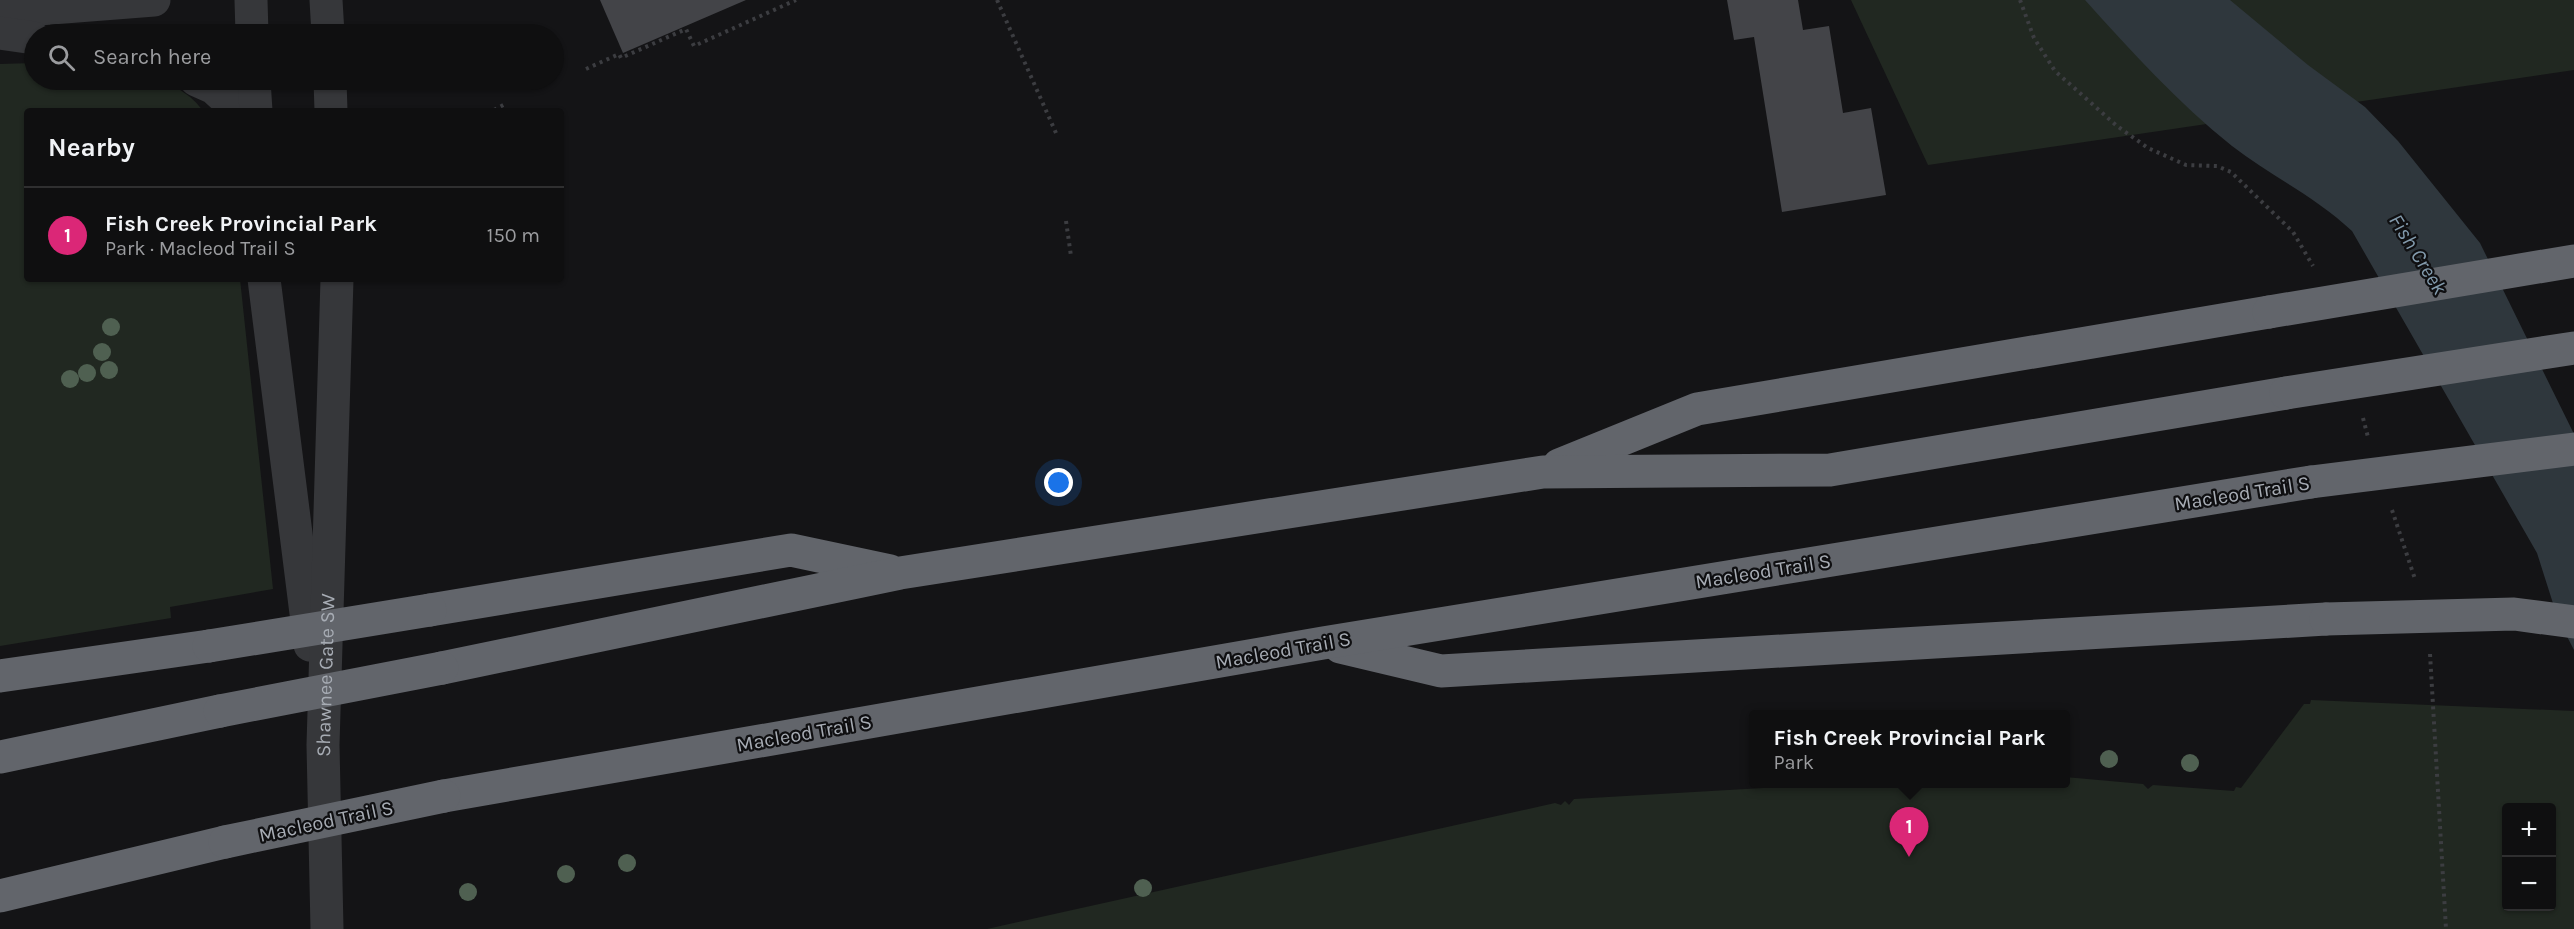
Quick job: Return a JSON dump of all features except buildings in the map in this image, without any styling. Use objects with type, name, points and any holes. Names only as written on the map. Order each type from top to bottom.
[{"type":"highway","points":[[1543,472],[1697,409],[2574,261]]},
{"type":"highway","points":[[0,757],[900,573],[1543,472],[1830,470],[2286,393],[2574,348]]},
{"type":"highway","name":"Macleod Trail S","points":[[0,896],[225,842],[444,796],[1323,643],[2312,482],[2574,448]]},
{"type":"highway","points":[[0,676],[209,646],[791,550],[900,573]]},
{"type":"highway","points":[[1323,643],[1441,671],[2326,619],[2514,614],[2574,622]]},
{"type":"street","points":[[0,12],[154,0]]},
{"type":"street","points":[[251,0],[252,24]]},
{"type":"street","points":[[326,0],[327,24]]},
{"type":"street","points":[[0,33],[24,37]]},
{"type":"street","points":[[216,90],[235,108]]},
{"type":"street","points":[[255,90],[256,108]]},
{"type":"street","points":[[330,90],[331,108]]},
{"type":"street","name":"Shawnee Gate SW","points":[[264,282],[323,745]]},
{"type":"street","name":"Shawnee Gate SW","points":[[323,745],[337,282]]},
{"type":"street","points":[[323,745],[327,929]]},
{"type":"path","points":[[586,69],[619,54],[621,58],[686,29],[694,46],[796,0]]},
{"type":"path","points":[[997,0],[1056,133]]},
{"type":"path","points":[[2020,0],[2034,38],[2055,71],[2117,126],[2155,152],[2186,165],[2217,166],[2230,172],[2293,232],[2318,274]]},
{"type":"path","points":[[498,108],[507,103]]},
{"type":"path","points":[[1066,221],[1071,256]]},
{"type":"path","points":[[2361,412],[2371,446]]},
{"type":"path","points":[[2389,501],[2416,583]]},
{"type":"path","points":[[2429,650],[2446,929]]},
{"type":"shaded area","points":[[1851,0],[2574,0],[2574,70],[1928,165]]},
{"type":"shaded area","points":[[24,63],[24,90],[180,90],[200,108],[24,108],[24,282],[240,282],[273,589],[170,607],[171,618],[0,646],[0,64]]},
{"type":"shaded area","points":[[2311,700],[2574,711],[2574,929],[987,929],[1555,803],[1561,805],[1565,801],[1569,805],[1574,799],[1763,788],[2070,788],[2070,777],[2143,784],[2148,789],[2153,785],[2234,791],[2236,787],[2241,788],[2304,704],[2310,704]]},
{"type":"water","name":"Fish Creek","points":[[2085,0],[2230,0],[2308,65],[2365,107],[2398,141],[2480,243],[2574,434],[2574,650],[2558,619],[2537,553],[2352,231],[2324,208],[2247,157],[2212,129],[2156,76]]},
{"type":"place","name":"Fish Creek Provincial Park","points":[[1909,857]]}]
